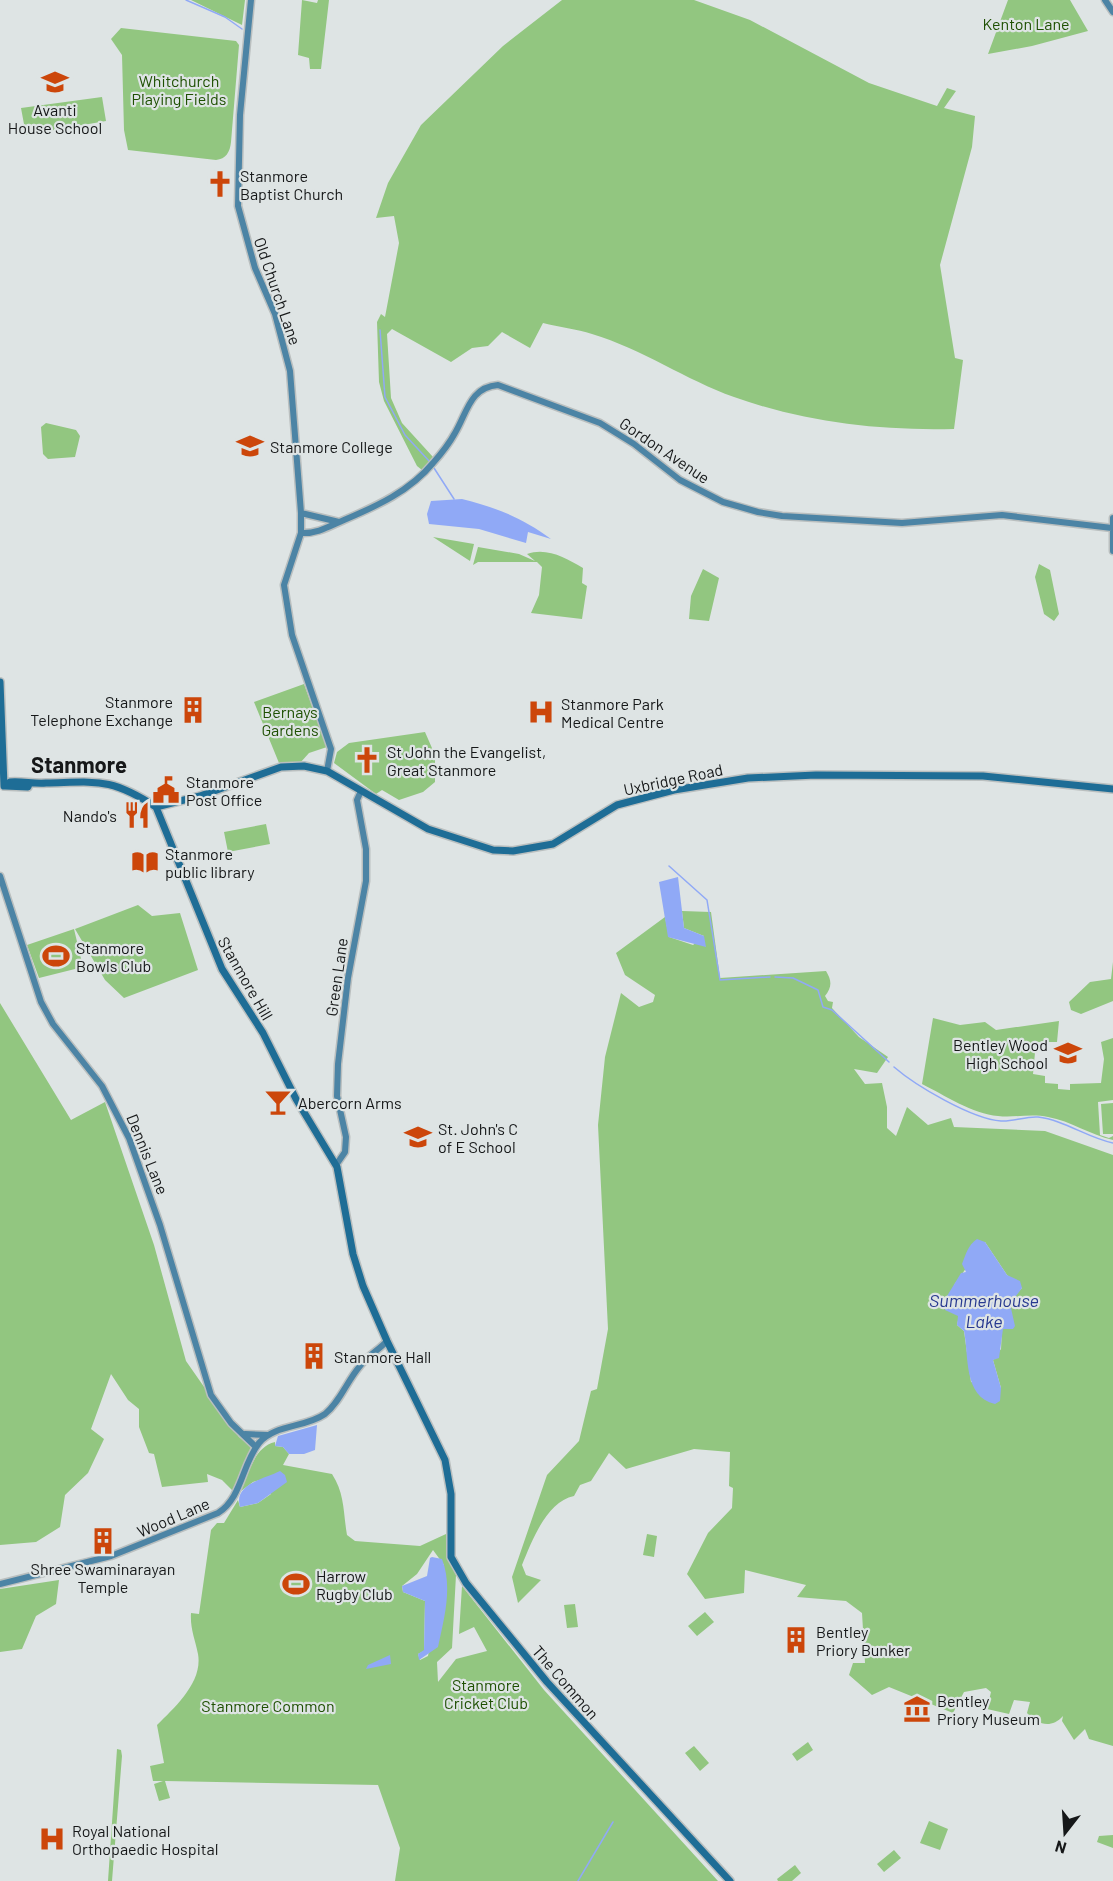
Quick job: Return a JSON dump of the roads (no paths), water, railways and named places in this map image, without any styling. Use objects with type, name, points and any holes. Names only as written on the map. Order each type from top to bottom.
[{"type":"main road","points":[[0,682],[4,786]]},
{"type":"main road","name":"Uxbridge Road","points":[[156,807],[200,796],[281,767],[303,766],[327,771],[428,829],[493,850],[513,851],[553,844],[616,805],[674,790],[748,778],[816,775],[983,776],[1113,789]]},
{"type":"main road","points":[[4,770],[18,782]]},
{"type":"main road","points":[[4,786],[10,782],[30,784],[102,781],[125,790],[156,807]]},
{"type":"main road","points":[[4,786],[28,787],[30,784]]},
{"type":"main road","name":"Stanmore Hill","points":[[156,807],[217,960],[263,1033],[296,1099],[336,1168],[353,1254],[363,1286],[387,1341],[434,1435],[448,1470]]},
{"type":"main road","name":"The Common","points":[[448,1470],[451,1557],[466,1583],[575,1713],[730,1881]]},
{"type":"street","name":"Old Church Lane","points":[[251,0],[240,115],[238,206],[251,257],[275,315],[288,364],[301,533],[284,585],[294,640],[331,749],[327,771]]},
{"type":"street","points":[[1105,0],[1113,12]]},
{"type":"street","name":"Gordon Avenue","points":[[301,533],[309,534],[379,505],[412,483],[431,466],[454,435],[473,396],[480,389],[498,385],[600,423],[634,444],[680,480],[723,502],[758,512],[782,516],[902,523],[1002,515],[1112,528]]},
{"type":"street","points":[[301,513],[339,522]]},
{"type":"street","points":[[1113,518],[1113,551]]},
{"type":"street","name":"Green Lane","points":[[336,1168],[346,1150],[346,1129],[338,1096],[338,1065],[348,978],[366,881],[366,849],[357,800],[361,791]]},
{"type":"street","name":"Dennis Lane","points":[[0,876],[41,1002],[53,1024],[102,1086],[133,1146],[160,1225],[211,1395],[231,1423],[245,1434],[256,1448]]},
{"type":"street","name":"Wood Lane","points":[[0,1584],[111,1556],[218,1513],[230,1503],[256,1448],[268,1435],[309,1422],[326,1413],[364,1360],[387,1341]]},
{"type":"street","points":[[245,1434],[268,1435]]},
{"type":"water","points":[[462,499],[508,514],[551,539],[528,532],[526,543],[479,529],[429,524],[427,514],[431,501]]},
{"type":"water","points":[[678,877],[684,928],[704,936],[706,947],[668,937],[659,882]]},
{"type":"water","name":"Summerhouse Lake","points":[[977,1239],[985,1242],[1007,1275],[1020,1281],[1022,1288],[1010,1304],[1015,1326],[1013,1329],[1003,1329],[999,1358],[993,1360],[1001,1388],[1000,1401],[995,1404],[985,1400],[972,1384],[964,1331],[957,1325],[958,1316],[945,1310],[944,1301],[961,1273],[966,1272],[962,1264],[969,1247]]},
{"type":"water","points":[[317,1425],[315,1450],[304,1454],[289,1454],[283,1447],[275,1446],[278,1436]]},
{"type":"water","points":[[280,1471],[285,1475],[287,1482],[258,1503],[240,1507],[239,1499],[245,1488],[251,1483]]},
{"type":"water","points":[[432,1557],[442,1559],[447,1581],[446,1603],[438,1647],[419,1660],[418,1654],[424,1650],[425,1601],[403,1592],[402,1586],[427,1576]]},
{"type":"water","points":[[390,1655],[391,1664],[366,1669],[368,1665]]},
{"type":"waterway","points":[[186,0],[225,17],[242,29]]},
{"type":"waterway","points":[[380,330],[385,397],[405,435],[430,462]]},
{"type":"waterway","points":[[434,468],[454,499]]},
{"type":"waterway","points":[[669,866],[707,900],[720,980],[770,977]]},
{"type":"waterway","points":[[775,977],[793,978],[818,990],[823,1007],[832,1010],[889,1062]]},
{"type":"waterway","points":[[894,1067],[930,1092],[960,1108],[989,1119],[1010,1121],[1038,1117],[1067,1125],[1113,1143]]},
{"type":"waterway","points":[[578,1881],[613,1822]]},
{"type":"place","name":"Avanti House School","points":[[55,82]]},
{"type":"place","name":"Stanmore Baptist Church","points":[[220,184]]},
{"type":"place","name":"Stanmore College","points":[[250,446]]},
{"type":"place","name":"Stanmore Telephone Exchange","points":[[193,710]]},
{"type":"place","name":"Stanmore Park Medical Centre","points":[[541,712]]},
{"type":"place","name":"St John the Evangelist, Great Stanmore","points":[[367,760]]},
{"type":"place","name":"Stanmore Post Office","points":[[166,790]]},
{"type":"place","name":"Nando's","points":[[137,815]]},
{"type":"place","name":"Stanmore public library","points":[[145,862]]},
{"type":"place","name":"Stanmore Bowls Club","points":[[56,956]]},
{"type":"place","name":"Bentley Wood High School","points":[[1068,1053]]},
{"type":"place","name":"Abercorn Arms","points":[[278,1102]]},
{"type":"place","name":"St. John's C of E School","points":[[418,1137]]},
{"type":"place","name":"Stanmore Hall","points":[[314,1356]]},
{"type":"place","name":"Shree Swaminarayan Temple","points":[[103,1541]]},
{"type":"place","name":"Harrow Rugby Club","points":[[296,1584]]},
{"type":"place","name":"Bentley Priory Bunker","points":[[796,1640]]},
{"type":"place","name":"Bentley Priory Museum","points":[[917,1709]]},
{"type":"place","name":"Royal National Orthopaedic Hospital","points":[[52,1839]]},
{"type":"district","name":"Stanmore","points":[[79,764]]},
{"type":"park label","name":"Kenton Lane","points":[[1026,23]]},
{"type":"park label","name":"Whitchurch Playing Fields","points":[[179,89]]},
{"type":"park label","name":"Bernays Gardens","points":[[290,720]]},
{"type":"park label","name":"Stanmore Cricket Club","points":[[486,1693]]},
{"type":"park label","name":"Stanmore Common","points":[[268,1705]]}]
